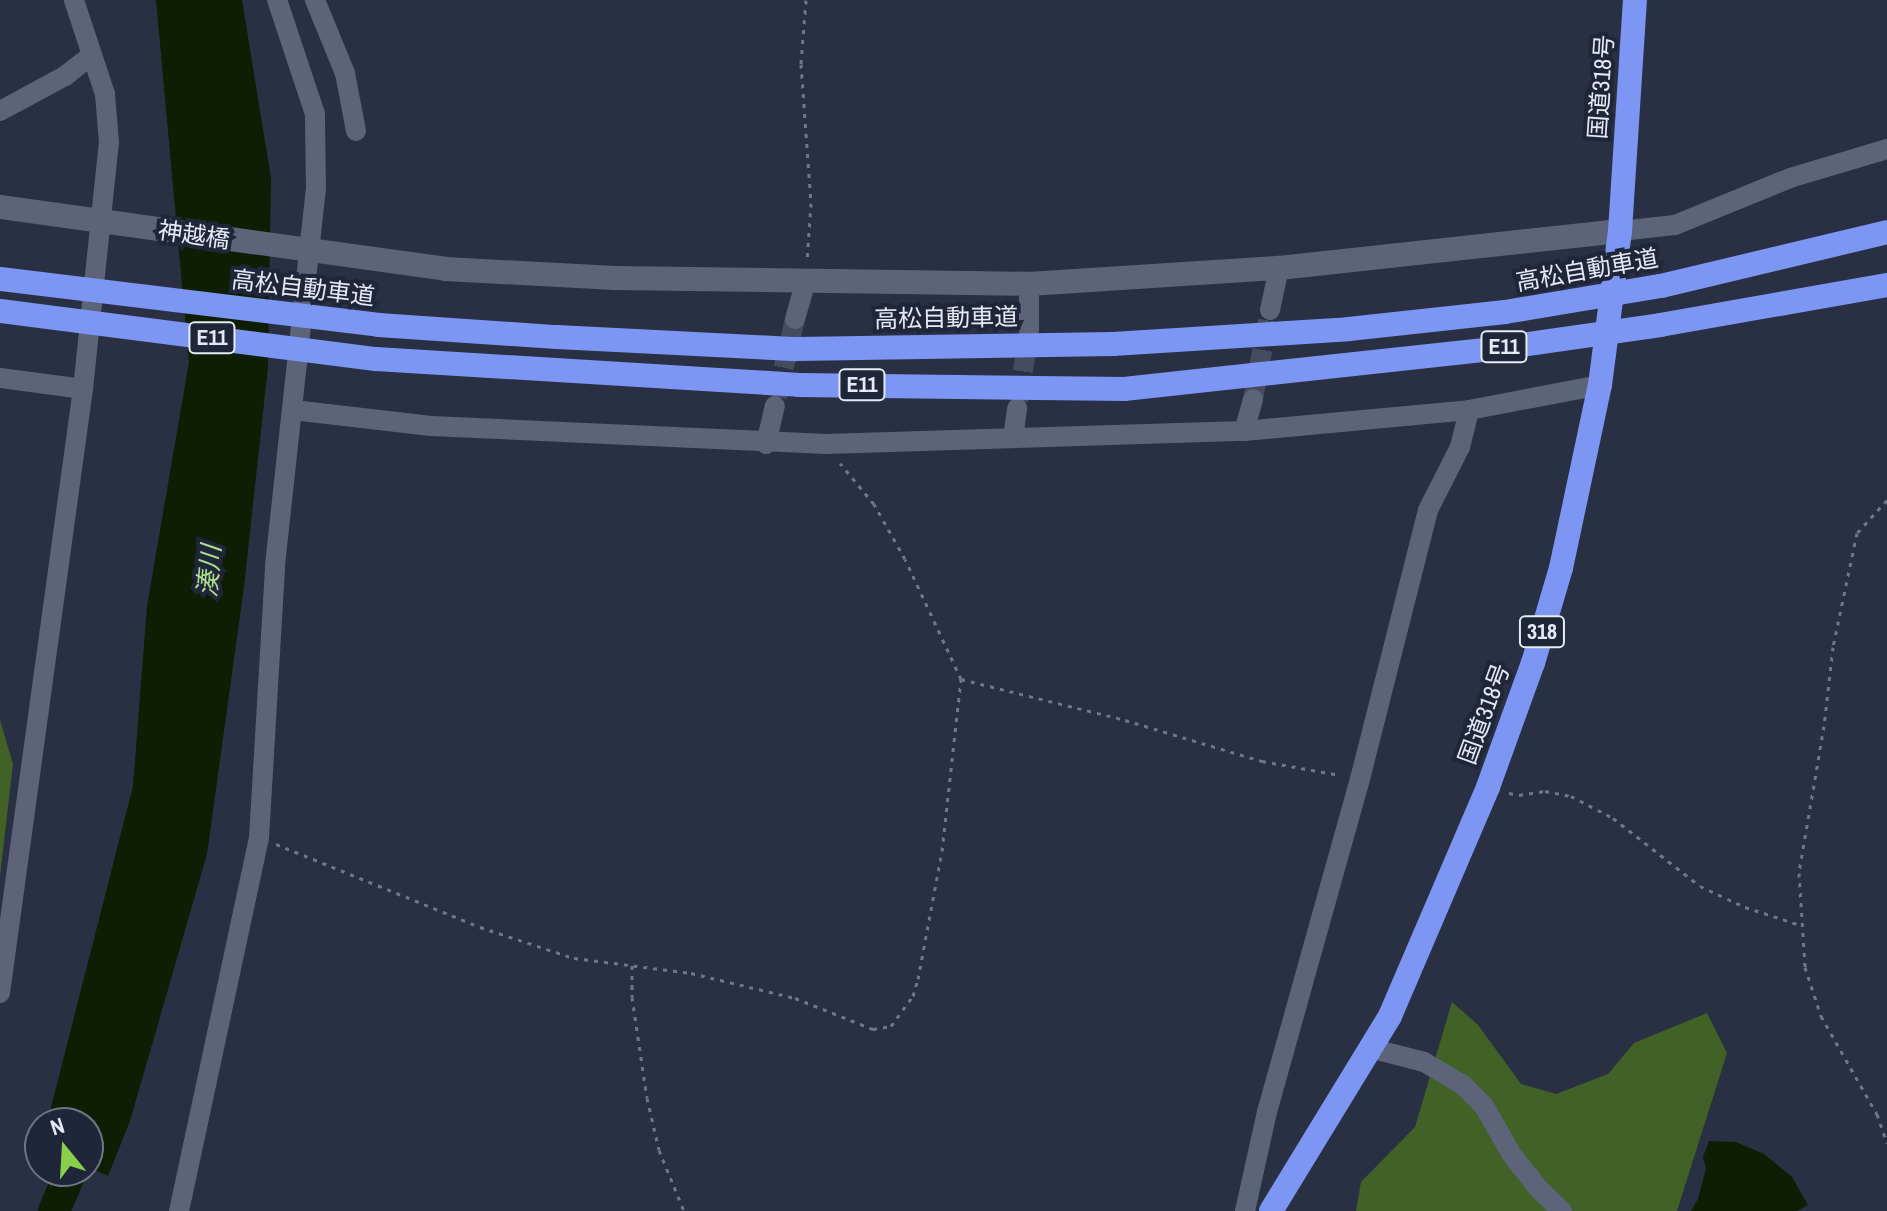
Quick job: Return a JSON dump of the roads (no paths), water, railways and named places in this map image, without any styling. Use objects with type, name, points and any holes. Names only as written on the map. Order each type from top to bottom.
[{"type":"highway","name":"国道318号","points":[[1271,1211],[1390,1016],[1488,787],[1533,663],[1561,568],[1600,385],[1620,231],[1635,0]]},
{"type":"highway","name":"高松自動車道","points":[[0,279],[379,325],[797,349],[1113,344],[1349,329],[1505,312],[1661,286],[1887,232]]},
{"type":"highway","name":"E11","points":[[0,311],[376,359],[799,385],[1124,389],[1347,367],[1660,325],[1887,285]]},
{"type":"street","points":[[0,993],[83,389],[111,223],[105,94],[74,0]]},
{"type":"street","points":[[179,1211],[259,838],[275,565],[316,190],[315,114],[277,0]]},
{"type":"street","points":[[315,0],[345,73],[356,131]]},
{"type":"street","points":[[0,111],[65,76],[92,55]]},
{"type":"street","points":[[1620,231],[1675,225],[1790,178],[1887,149]]},
{"type":"street","name":"神越橋","points":[[0,207],[445,269],[615,278],[806,281],[1029,284],[1279,268],[1620,231]]},
{"type":"street","points":[[1270,310],[1279,268]]},
{"type":"street","points":[[795,319],[806,281]]},
{"type":"street","points":[[1029,284],[1029,330]]},
{"type":"street","points":[[0,378],[83,389]]},
{"type":"street","points":[[293,410],[431,426],[766,444],[826,444],[1244,431],[1469,410],[1600,385]]},
{"type":"street","points":[[1244,431],[1253,399]]},
{"type":"street","points":[[766,444],[775,406]]},
{"type":"street","points":[[1013,438],[1017,408]]},
{"type":"street","points":[[1245,1211],[1267,1112],[1360,779],[1428,510],[1460,447],[1469,410]]},
{"type":"street","points":[[1370,1048],[1424,1062],[1463,1085],[1484,1106],[1512,1155],[1539,1189],[1562,1211]]},
{"type":"water","points":[[156,0],[242,0],[271,178],[268,367],[244,587],[207,854],[130,1121],[108,1176],[104,1174],[104,1107],[51,1107],[133,786],[147,606],[189,362]]},
{"type":"water","points":[[1709,1141],[1736,1142],[1764,1154],[1792,1177],[1808,1205],[1797,1211],[1691,1211],[1698,1199],[1706,1168],[1703,1157]]},
{"type":"waterway","name":"湊川","points":[[54,1211],[64,1187]]},
{"type":"tunnel","points":[[1253,399],[1270,310]]},
{"type":"tunnel","points":[[777,397],[795,319]]},
{"type":"tunnel","points":[[1018,401],[1029,333]]}]
